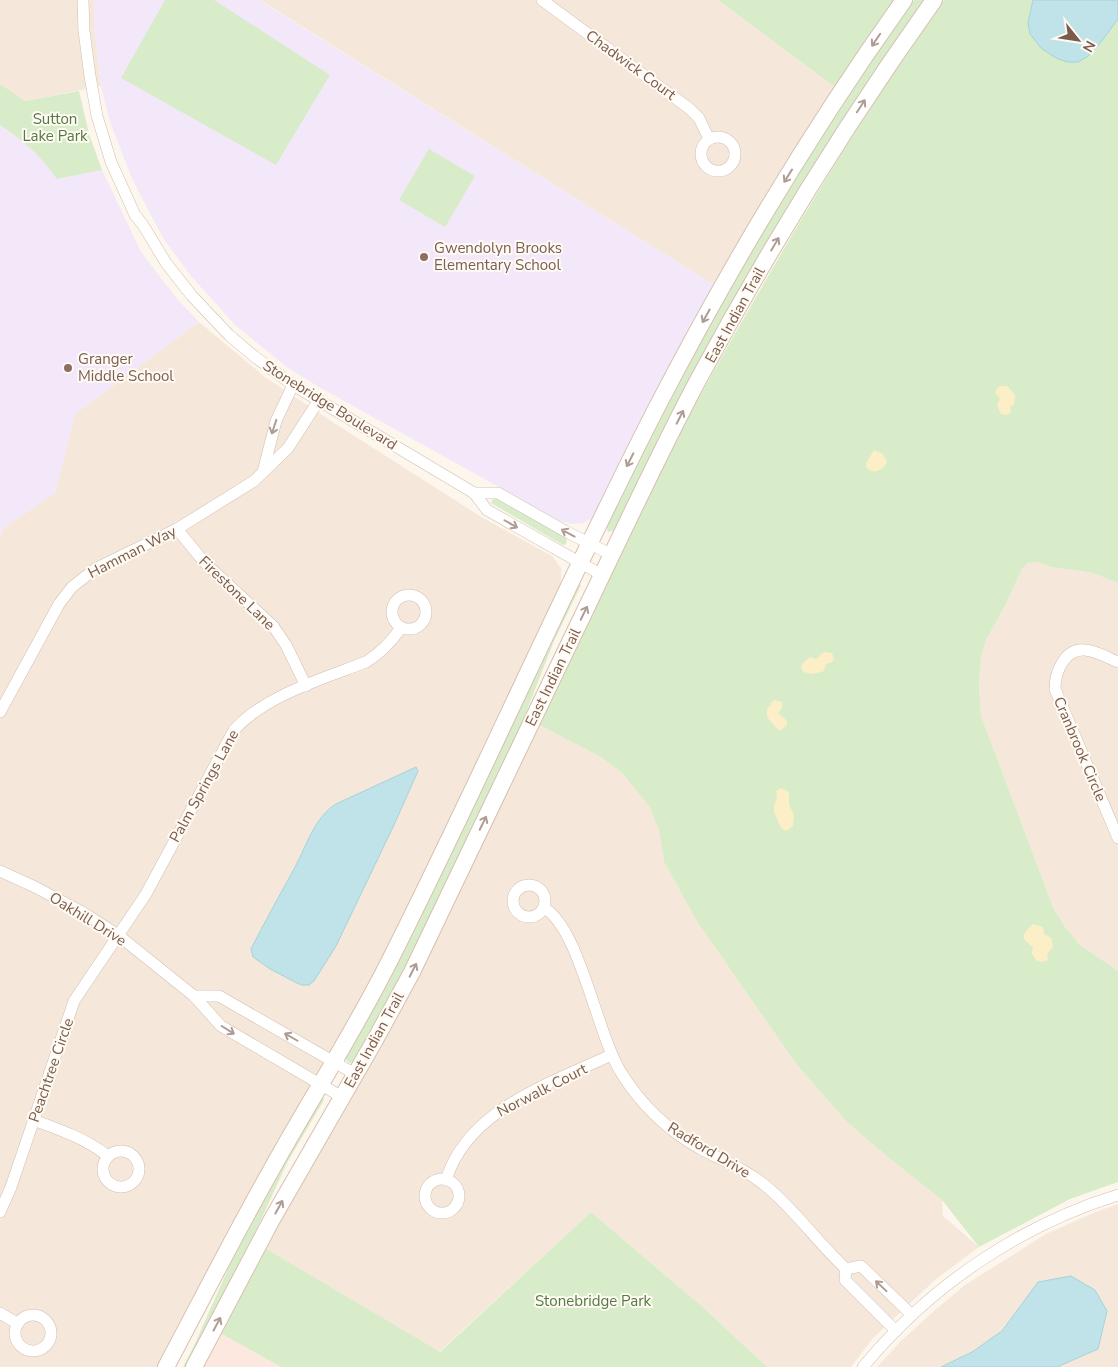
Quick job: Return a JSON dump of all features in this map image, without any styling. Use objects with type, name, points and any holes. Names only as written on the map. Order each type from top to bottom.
[{"type":"main road","name":"East Indian Trail","points":[[166,1367],[268,1174],[334,1062],[393,954],[580,563],[658,405],[746,245],[804,150],[904,0]]},
{"type":"main road","name":"East Indian Trail","points":[[194,1367],[280,1204],[356,1074],[412,972],[641,492],[696,385],[766,260],[836,145],[934,0]]},
{"type":"street","name":"Stonebridge Boulevard","points":[[83,0],[87,59],[97,116],[111,162],[135,215],[166,263],[203,308],[229,335],[255,357],[294,385],[474,493],[487,510],[602,575]]},
{"type":"street","name":"Chadwick Court","points":[[542,0],[690,109],[699,118],[709,138]]},
{"type":"street","points":[[263,472],[276,421],[294,385]]},
{"type":"street","name":"Hamman Way","points":[[1,709],[59,604],[82,577],[102,564],[177,529],[254,481],[288,448],[318,400]]},
{"type":"street","name":"Stonebridge Boulevard","points":[[474,493],[498,493],[612,555]]},
{"type":"street","name":"Firestone Lane","points":[[177,529],[204,562],[273,626],[286,645],[306,686]]},
{"type":"street","name":"Palm Springs Lane","points":[[118,935],[146,894],[234,730],[246,717],[258,709],[306,686],[366,662],[379,654],[401,628]]},
{"type":"street","name":"Cranbrook Circle","points":[[1118,662],[1092,651],[1082,650],[1073,653],[1064,659],[1058,669],[1055,678],[1055,689],[1118,838]]},
{"type":"street","name":"Oakhill Drive","points":[[0,870],[84,913],[118,935],[194,996],[221,1026],[342,1097]]},
{"type":"street","name":"Radford Drive","points":[[544,908],[558,922],[579,963],[611,1055],[631,1088],[655,1116],[686,1140],[742,1169],[767,1186],[846,1269],[845,1280],[896,1331]]},
{"type":"street","name":"Peachtree Circle","points":[[0,1212],[11,1188],[74,1001],[118,935]]},
{"type":"street","points":[[194,996],[219,996],[356,1074]]},
{"type":"street","name":"Norwalk Court","points":[[446,1180],[457,1154],[488,1118],[520,1098],[611,1055]]},
{"type":"street","points":[[33,1120],[80,1137],[92,1143],[108,1156]]},
{"type":"street","points":[[863,1367],[912,1315],[957,1277],[1016,1239],[1060,1217],[1118,1196]]},
{"type":"street","points":[[846,1269],[861,1266],[912,1315]]},
{"type":"street","points":[[0,1313],[18,1324]]},
{"type":"shaded area","points":[[0,0],[94,0],[94,26],[101,86],[25,101],[0,84]]},
{"type":"shaded area","name":"Gwendolyn Brooks Elementary School","points":[[94,0],[259,0],[714,285],[650,403],[597,511],[591,519],[583,523],[570,524],[558,520],[319,387],[288,368],[235,325],[191,276],[163,238],[133,181],[110,122],[101,86],[94,26]]},
{"type":"shaded area","points":[[260,0],[718,0],[835,87],[758,208],[714,285]]},
{"type":"shaded area","name":"Granger Middle School","points":[[0,125],[26,144],[43,160],[58,179],[102,170],[141,252],[177,299],[199,322],[75,414],[55,493],[5,527],[0,536]]},
{"type":"shaded area","points":[[199,322],[265,377],[331,421],[483,518],[552,556],[561,568],[561,583],[558,594],[405,913],[370,981],[157,1367],[0,1367],[0,536],[5,527],[55,493],[75,414]]},
{"type":"shaded area","points":[[1037,562],[1051,567],[1093,573],[1118,583],[1118,971],[1079,944],[1065,927],[1053,907],[981,716],[979,683],[981,657],[986,640],[1007,602],[1022,569],[1028,563]]},
{"type":"shaded area","points":[[539,725],[601,757],[622,773],[649,806],[659,830],[664,862],[698,923],[797,1065],[845,1120],[942,1200],[943,1216],[979,1247],[936,1279],[873,1338],[851,1367],[767,1367],[705,1309],[591,1212],[439,1352],[265,1248],[395,1021],[437,939]]},
{"type":"shaded area","points":[[1118,1204],[1118,1367],[877,1367],[901,1341],[965,1285],[1046,1234]]},
{"type":"shaded area","points":[[220,1333],[281,1367],[202,1367]]},
{"type":"green space","points":[[165,0],[214,0],[330,75],[276,165],[121,78]]},
{"type":"green space","points":[[718,0],[895,0],[835,87]]},
{"type":"green space","points":[[914,0],[925,0],[615,530],[608,532],[606,526],[640,458],[748,256],[827,126]]},
{"type":"green space","points":[[944,0],[1118,0],[1118,583],[1093,573],[1051,567],[1037,562],[1028,563],[1022,569],[1007,602],[986,640],[981,657],[979,684],[981,716],[1053,907],[1065,927],[1079,944],[1118,971],[1118,1182],[1070,1199],[979,1247],[942,1200],[845,1120],[797,1065],[698,923],[664,862],[659,830],[649,806],[622,773],[601,757],[539,725],[643,507],[711,376],[830,172],[874,102]]},
{"type":"green space","name":"Sutton Lake Park","points":[[0,84],[25,101],[79,91],[89,134],[102,170],[57,179],[32,149],[0,125]]},
{"type":"green space","points":[[429,149],[475,176],[445,227],[399,200]]},
{"type":"green space","points":[[498,498],[567,538],[566,544],[563,545],[491,503],[492,500]]},
{"type":"green space","points":[[578,583],[581,585],[554,641],[518,733],[412,954],[355,1059],[349,1063],[345,1058]]},
{"type":"green space","points":[[322,1097],[324,1100],[288,1161],[246,1252],[185,1367],[183,1367],[236,1251]]},
{"type":"green space","name":"Stonebridge Park","points":[[591,1212],[705,1309],[767,1367],[281,1367],[220,1333],[265,1248],[440,1352]]},
{"type":"sand","points":[[1007,386],[1015,395],[1014,404],[1010,407],[1011,412],[1007,415],[1001,414],[997,405],[1000,398],[995,393],[998,387]]},
{"type":"sand","points":[[874,450],[883,454],[887,462],[878,471],[869,470],[866,467]]},
{"type":"sand","points":[[825,652],[832,653],[834,659],[826,664],[824,671],[813,674],[803,672],[801,666],[805,661],[811,657],[814,659],[818,658]]},
{"type":"sand","points":[[774,700],[782,702],[782,708],[778,713],[787,721],[787,725],[781,730],[778,730],[767,717],[767,709]]},
{"type":"sand","points":[[781,788],[789,792],[789,804],[794,816],[793,826],[786,831],[781,828],[774,812],[777,798],[776,791]]},
{"type":"sand","points":[[1033,924],[1043,927],[1044,934],[1051,938],[1053,947],[1047,954],[1048,960],[1042,962],[1036,960],[1032,954],[1033,947],[1024,939],[1024,934]]},
{"type":"water","points":[[1033,0],[1118,0],[1118,19],[1098,46],[1087,57],[1078,62],[1067,62],[1056,58],[1041,48],[1030,34],[1028,23]]},
{"type":"water","points":[[416,767],[418,771],[394,825],[336,946],[314,981],[309,985],[302,985],[270,969],[253,957],[251,949],[312,832],[328,810],[336,804]]},
{"type":"water","points":[[1071,1276],[1095,1290],[1107,1311],[1098,1349],[1057,1367],[941,1367],[972,1352],[1002,1331],[1038,1282]]},
{"type":"place","name":"Gwendolyn Brooks Elementary School","points":[[424,257]]},
{"type":"place","name":"Granger Middle School","points":[[68,368]]}]
